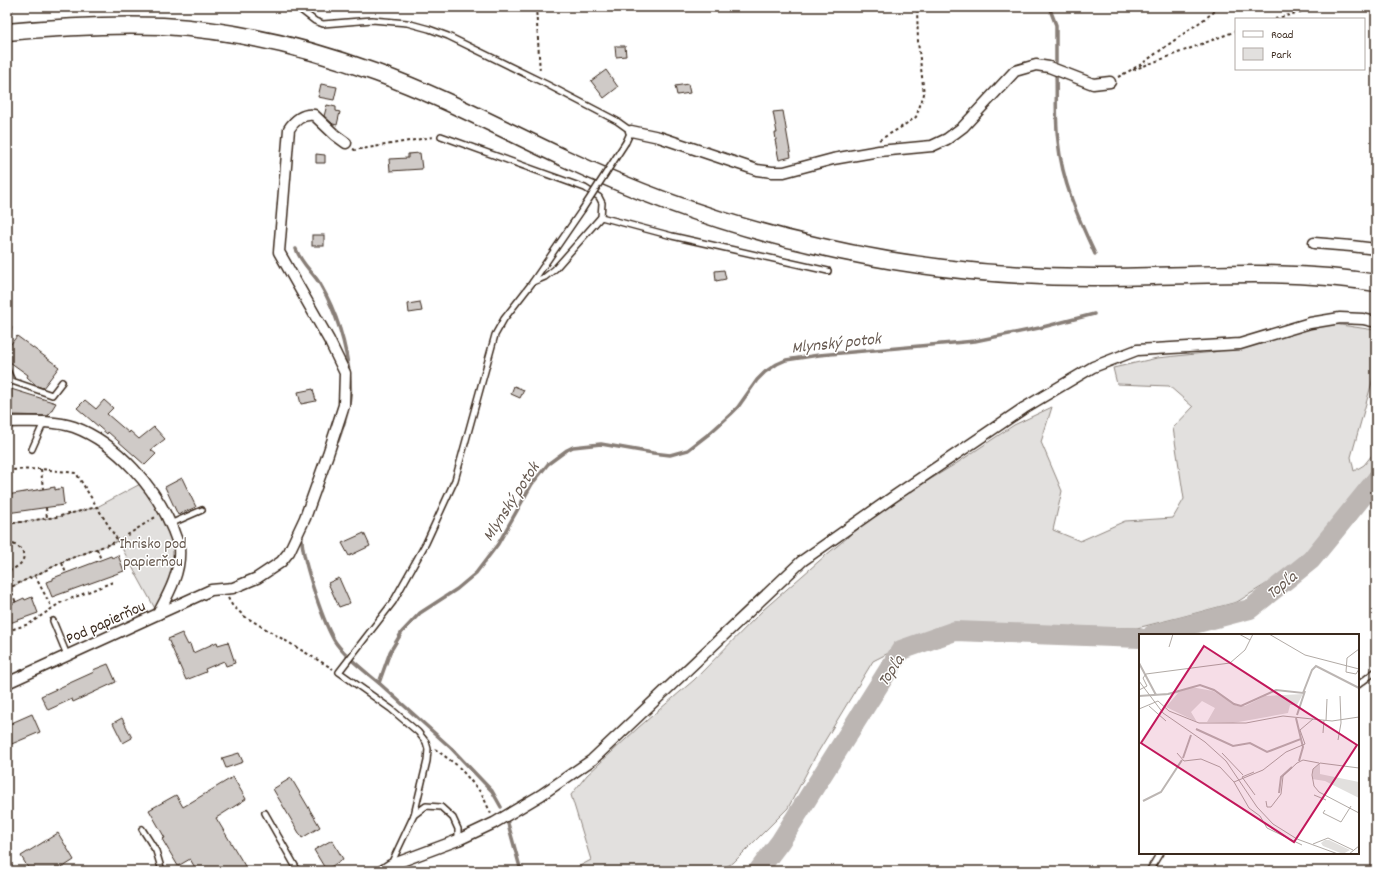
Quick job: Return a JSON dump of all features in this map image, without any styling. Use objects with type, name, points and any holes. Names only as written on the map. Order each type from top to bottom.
[{"type":"main road","points":[[7,32],[61,28],[162,26],[204,30],[286,45],[378,73],[433,96],[615,181],[670,202],[766,234],[876,258],[982,272],[1032,276],[1093,277],[1260,275],[1308,276],[1376,283]]},
{"type":"street","points":[[631,131],[659,137],[757,170],[784,172],[833,159],[879,151],[932,146],[947,139],[963,127],[1015,71],[1036,65],[1049,67],[1093,84],[1110,82]]},
{"type":"street","points":[[158,614],[211,590],[233,588],[257,578],[281,562],[289,552],[305,518],[344,405],[345,373],[329,340],[280,252],[289,129],[292,123],[301,117],[310,114],[314,115],[335,135],[346,143]]},
{"type":"street","points":[[1314,243],[1376,249]]},
{"type":"street","points":[[387,868],[458,840],[497,821],[541,795],[592,760],[802,561],[892,496],[1024,408],[1093,367],[1137,350],[1240,344],[1310,323],[1340,318],[1363,319],[1376,322]]},
{"type":"street","name":"Pod papierňou","points":[[7,422],[44,422],[73,427],[103,442],[125,460],[160,504],[179,547],[177,573],[158,614],[7,683]]},
{"type":"lane","points":[[297,7],[315,21],[323,24],[372,20],[407,23],[429,28],[546,84],[617,121],[631,131],[626,142],[582,210],[532,283],[504,319],[495,335],[455,480],[426,543],[393,602],[339,672],[392,709],[418,732],[426,742],[428,749],[427,761],[414,815],[387,868]]},
{"type":"lane","points":[[440,136],[585,188],[599,197],[602,203],[601,217],[555,269],[545,277],[532,283]]},
{"type":"lane","points":[[601,217],[672,236],[828,271]]},
{"type":"lane","points":[[7,370],[10,382],[52,395],[62,382]]},
{"type":"lane","points":[[32,449],[44,422]]},
{"type":"lane","points":[[170,524],[202,510]]},
{"type":"lane","points":[[53,621],[67,655]]},
{"type":"lane","points":[[1359,684],[1376,671]]},
{"type":"lane","points":[[414,815],[426,806],[441,807],[453,818],[456,823],[458,828],[458,840]]},
{"type":"lane","points":[[265,813],[298,871]]},
{"type":"lane","points":[[142,829],[156,851],[162,871]]},
{"type":"lane","points":[[1149,871],[1159,854]]},
{"type":"path","points":[[536,7],[539,72],[546,84]]},
{"type":"path","points":[[874,142],[900,128],[916,117],[924,94],[918,42],[917,7]]},
{"type":"path","points":[[1110,82],[1140,65],[1214,12],[1216,7]]},
{"type":"path","points":[[1279,18],[1318,7]]},
{"type":"path","points":[[1126,72],[1235,31]]},
{"type":"path","points":[[346,143],[355,150],[440,136]]},
{"type":"path","points":[[7,470],[41,469],[76,473],[118,541]]},
{"type":"path","points":[[41,469],[43,489]]},
{"type":"path","points":[[9,513],[8,524],[47,518],[97,507]]},
{"type":"path","points":[[46,508],[47,518]]},
{"type":"path","points":[[7,589],[62,562],[118,541],[164,512]]},
{"type":"path","points":[[7,543],[15,544],[20,548],[23,558],[22,563],[7,572]]},
{"type":"path","points":[[97,549],[100,560]]},
{"type":"path","points":[[62,562],[66,573]]},
{"type":"path","points":[[34,576],[52,608]]},
{"type":"path","points":[[7,632],[29,624],[60,603],[107,583],[113,582]]},
{"type":"path","points":[[10,587],[16,603],[15,601]]},
{"type":"path","points":[[222,589],[232,605],[244,616],[339,672]]},
{"type":"path","points":[[71,594],[72,598]]},
{"type":"path","points":[[426,742],[458,766],[482,794],[497,821]]},
{"type":"green space","points":[[1327,323],[1375,330],[1374,375],[1351,457],[1354,471],[1364,465],[1376,450],[1376,465],[1297,565],[1237,602],[1137,628],[1013,626],[924,635],[873,661],[815,757],[788,808],[733,863],[718,871],[570,871],[591,860],[571,795],[587,775],[639,727],[694,680],[763,610],[826,555],[885,507],[957,463],[1014,425],[1052,407],[1041,442],[1062,491],[1053,530],[1080,541],[1125,521],[1173,518],[1184,499],[1173,428],[1193,407],[1169,386],[1117,384],[1113,368],[1157,358],[1214,352],[1275,338]]},
{"type":"green space","name":"Ihrisko pod papierňou","points":[[144,482],[179,547],[177,573],[158,614],[118,541],[69,559],[7,589],[7,524],[56,517],[97,507]]},
{"type":"building","points":[[615,46],[625,46],[626,56],[616,57]]},
{"type":"building","points":[[606,70],[618,87],[604,98],[591,81]]},
{"type":"building","points":[[321,84],[337,87],[334,100],[318,97]]},
{"type":"building","points":[[688,84],[690,93],[677,95],[675,86]]},
{"type":"building","points":[[327,105],[336,107],[336,111],[340,112],[337,125],[333,124],[324,116]]},
{"type":"building","points":[[783,111],[791,157],[779,160],[775,140],[775,133],[777,133],[773,112]]},
{"type":"building","points":[[420,153],[422,169],[390,171],[389,159],[408,158],[408,154]]},
{"type":"building","points":[[316,154],[325,155],[325,163],[316,163]]},
{"type":"building","points":[[312,235],[324,235],[324,246],[312,246]]},
{"type":"building","points":[[724,270],[726,279],[716,281],[715,271]]},
{"type":"building","points":[[420,302],[422,311],[409,313],[408,304]]},
{"type":"building","points":[[17,336],[59,367],[43,388],[37,386],[27,377],[28,375],[7,360],[7,349]]},
{"type":"building","points":[[514,386],[524,390],[520,398],[511,394]]},
{"type":"building","points":[[11,389],[56,403],[48,416],[11,415]]},
{"type":"building","points":[[313,389],[316,401],[301,404],[298,392]]},
{"type":"building","points":[[85,400],[96,409],[104,400],[113,408],[107,414],[129,433],[130,431],[139,439],[154,427],[165,439],[151,450],[156,454],[145,465],[108,432],[107,434],[77,408]]},
{"type":"building","points":[[182,478],[196,507],[178,515],[165,487]]},
{"type":"building","points":[[55,487],[55,490],[62,488],[64,505],[7,513],[7,495]]},
{"type":"building","points":[[364,533],[370,546],[349,556],[342,543]]},
{"type":"building","points":[[118,555],[124,571],[52,597],[46,582],[111,556],[112,558]]},
{"type":"building","points":[[339,578],[350,603],[339,607],[328,583]]},
{"type":"building","points":[[32,597],[38,613],[7,624],[7,606],[24,598],[25,600]]},
{"type":"building","points":[[182,633],[188,645],[190,644],[193,653],[217,642],[218,645],[228,642],[235,663],[226,666],[224,661],[205,669],[206,672],[186,680],[168,639]]},
{"type":"building","points":[[108,664],[116,682],[73,702],[72,699],[48,710],[41,696]]},
{"type":"building","points":[[32,714],[40,732],[7,746],[7,725]]},
{"type":"building","points":[[122,718],[132,738],[123,743],[113,723]]},
{"type":"building","points":[[239,753],[243,762],[226,768],[222,758]]},
{"type":"building","points":[[233,777],[246,799],[216,818],[248,871],[197,871],[190,859],[178,866],[162,839],[165,838],[149,810],[176,795],[183,807]]},
{"type":"building","points":[[291,778],[320,827],[302,838],[273,789]]},
{"type":"building","points":[[58,833],[74,860],[57,871],[30,871],[21,856]]},
{"type":"building","points":[[332,840],[343,859],[326,870],[314,850]]},
{"type":"waterway","name":"Mlynský potok","points":[[1049,7],[1056,25],[1056,62]]},
{"type":"waterway","name":"Mlynský potok","points":[[1056,73],[1057,133],[1063,170],[1077,213],[1095,254]]},
{"type":"waterway","points":[[296,249],[298,255],[317,279],[326,295],[344,343],[349,369],[350,394],[347,413],[338,441]]},
{"type":"waterway","name":"Mlynský potok","points":[[501,807],[492,791],[451,748],[379,683],[390,652],[402,632],[420,613],[457,589],[476,573],[498,544],[532,484],[548,464],[573,447],[601,444],[670,455],[688,450],[710,433],[738,407],[757,380],[765,372],[786,360],[819,355],[975,341],[1039,328],[1094,314]]},
{"type":"waterway","name":"Topľa","points":[[1156,634],[1250,609],[1311,560],[1376,480]]},
{"type":"waterway","points":[[302,534],[302,544],[308,572],[329,631],[338,646],[361,669],[379,683]]},
{"type":"waterway","name":"Topľa","points":[[758,871],[780,842],[901,650],[955,631],[1139,638]]},
{"type":"waterway","name":"Mlynský potok","points":[[507,820],[521,871]]}]
